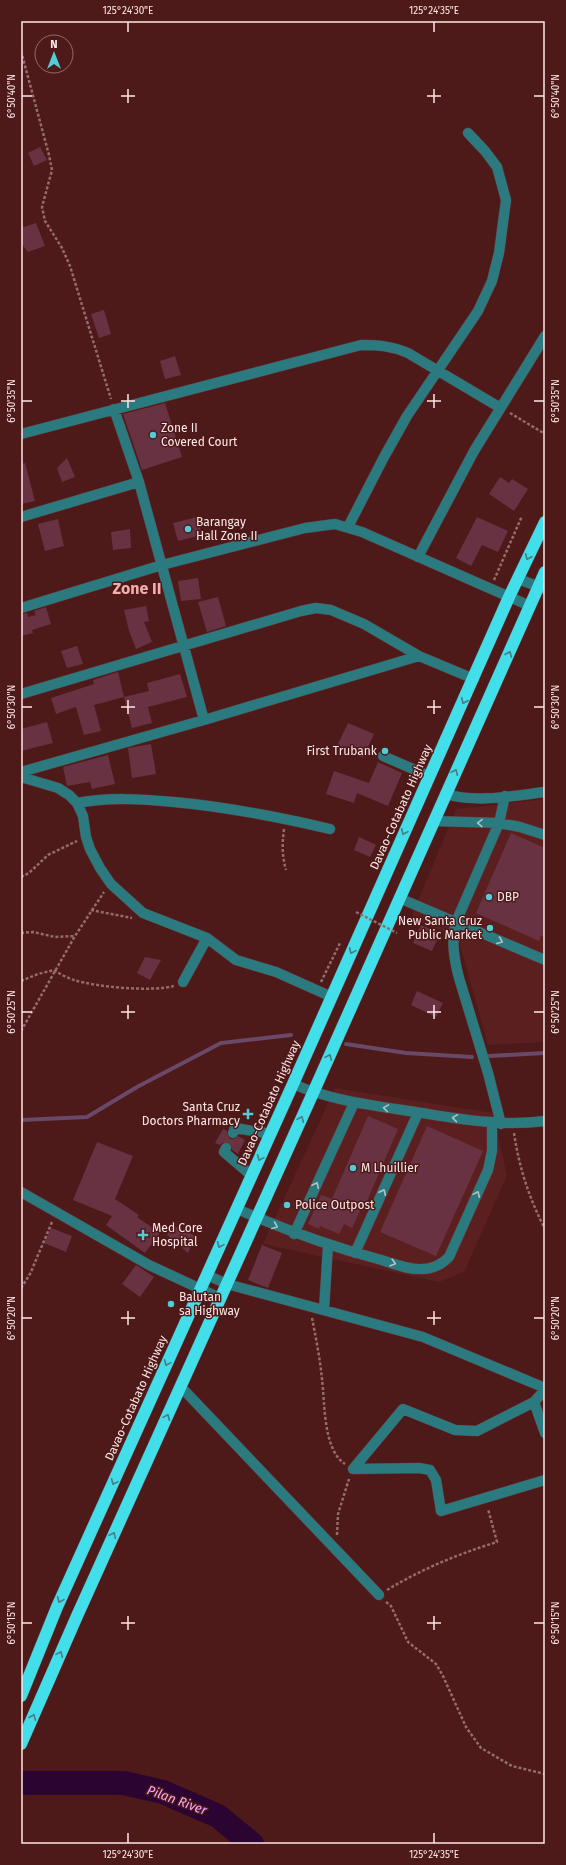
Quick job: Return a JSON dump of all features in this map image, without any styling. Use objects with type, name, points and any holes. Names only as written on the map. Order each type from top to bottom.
[{"type":"highway","name":"Davao-Cotabato Highway","points":[[21,1696],[57,1606],[271,1134],[429,776],[474,680],[509,597],[545,522]]},
{"type":"highway","points":[[21,1744],[80,1609],[313,1093],[445,794],[530,606],[541,589],[545,572]]},
{"type":"highway","points":[[413,812],[433,821]]},
{"type":"highway","points":[[379,889],[399,898]]},
{"type":"street","points":[[348,527],[407,416],[478,311],[492,281],[503,226],[506,200],[497,167],[485,150],[468,133]]},
{"type":"street","points":[[418,557],[450,493],[500,407],[545,336]]},
{"type":"street","points":[[21,434],[360,345],[380,344],[397,348],[438,370],[500,407]]},
{"type":"street","points":[[114,409],[139,482],[204,720]]},
{"type":"street","points":[[21,517],[139,482]]},
{"type":"street","points":[[21,608],[162,565],[305,528],[336,524],[348,527],[530,606]]},
{"type":"street","points":[[518,579],[541,589]]},
{"type":"street","points":[[21,694],[301,611],[316,608],[331,610],[364,624],[419,656],[474,680]]},
{"type":"street","points":[[21,772],[204,720],[419,656]]},
{"type":"street","points":[[382,756],[429,776]]},
{"type":"street","points":[[21,777],[58,788],[69,795],[77,803],[83,816],[86,837],[94,855],[111,884],[123,897],[143,913],[207,938],[236,960],[276,972],[332,997]]},
{"type":"street","points":[[445,794],[470,799],[545,792]]},
{"type":"street","points":[[237,1209],[294,1234],[410,1268],[432,1268],[442,1264],[449,1257],[488,1170],[496,1124],[488,1073],[474,1031],[456,964],[452,934],[499,823],[505,796]]},
{"type":"street","points":[[77,803],[118,798],[151,800],[238,810],[330,829]]},
{"type":"street","points":[[433,821],[499,823],[520,827],[545,835]]},
{"type":"street","points":[[399,898],[545,960]]},
{"type":"street","points":[[183,982],[207,938]]},
{"type":"street","points":[[293,1084],[313,1093],[354,1103],[496,1124],[545,1121]]},
{"type":"street","points":[[294,1234],[354,1103]]},
{"type":"street","points":[[355,1253],[418,1112]]},
{"type":"street","points":[[233,1133],[236,1128],[271,1134]]},
{"type":"street","points":[[226,1148],[224,1152],[252,1176]]},
{"type":"street","points":[[21,1192],[149,1265],[220,1298]]},
{"type":"street","points":[[324,1310],[328,1245]]},
{"type":"street","points":[[207,1275],[227,1284],[385,1325],[423,1337],[545,1389],[534,1402],[486,1428],[477,1431],[466,1432],[455,1430],[403,1409],[353,1469]]},
{"type":"street","points":[[180,1387],[379,1595]]},
{"type":"street","points":[[534,1402],[545,1434]]},
{"type":"street","points":[[353,1469],[419,1468],[430,1470],[436,1480],[441,1511],[545,1480]]},
{"type":"path","points":[[21,51],[52,170],[42,207],[45,221],[62,248],[70,266],[114,409]]},
{"type":"path","points":[[500,407],[545,434]]},
{"type":"path","points":[[490,589],[522,516]]},
{"type":"path","points":[[286,819],[282,845],[282,858],[286,870]]},
{"type":"path","points":[[21,877],[30,873],[48,855],[86,837]]},
{"type":"path","points":[[21,1031],[54,970],[75,936],[111,884]]},
{"type":"path","points":[[356,912],[397,933]]},
{"type":"path","points":[[21,933],[33,932],[55,937],[75,936]]},
{"type":"path","points":[[317,990],[343,937]]},
{"type":"path","points":[[21,980],[54,970],[72,980],[93,985],[163,988],[178,985],[183,982]]},
{"type":"path","points":[[513,1124],[520,1167],[534,1208],[545,1228]]},
{"type":"path","points":[[21,1288],[30,1274],[56,1212]]},
{"type":"path","points":[[311,1306],[329,1440],[335,1455],[342,1463],[353,1469],[344,1490],[338,1514],[336,1549]]},
{"type":"path","points":[[485,1498],[497,1542],[460,1553],[412,1575],[379,1595],[391,1606],[408,1642],[436,1664],[466,1727],[481,1748],[512,1766],[545,1774]]},
{"type":"shaded area","name":"New Santa Cruz Public Market","points":[[545,799],[545,1042],[488,1045],[458,938],[411,918],[456,809]]},
{"type":"shaded area","points":[[335,1088],[493,1113],[507,1176],[464,1272],[439,1282],[263,1244]]},
{"type":"building","points":[[40,147],[47,160],[34,166],[28,153]]},
{"type":"building","points":[[36,223],[45,246],[28,252],[21,243],[21,228]]},
{"type":"building","points":[[104,310],[111,334],[99,338],[91,314]]},
{"type":"building","points":[[175,356],[181,375],[165,379],[160,361]]},
{"type":"building","name":"Zone II Covered Court","points":[[165,403],[182,457],[142,470],[123,414]]},
{"type":"building","points":[[67,458],[75,477],[62,482],[57,468]]},
{"type":"building","points":[[25,463],[35,501],[21,504],[21,464]]},
{"type":"building","points":[[500,477],[509,483],[512,479],[528,489],[514,511],[489,494]]},
{"type":"building","name":"Barangay Hall Zone II","points":[[197,517],[202,535],[178,541],[173,523]]},
{"type":"building","points":[[477,517],[508,531],[498,552],[482,545],[471,566],[456,558]]},
{"type":"building","points":[[58,519],[64,546],[45,551],[38,524]]},
{"type":"building","points":[[130,529],[131,548],[113,550],[111,532]]},
{"type":"building","points":[[198,578],[201,599],[181,601],[178,581]]},
{"type":"building","points":[[218,597],[226,626],[207,632],[198,602]]},
{"type":"building","points":[[146,606],[149,621],[144,622],[152,642],[136,649],[129,631],[124,610]]},
{"type":"building","points":[[46,607],[51,624],[32,630],[33,633],[21,636],[21,614],[27,613],[28,617],[36,615],[34,611]]},
{"type":"building","points":[[77,646],[83,664],[67,668],[61,651]]},
{"type":"building","points":[[118,672],[124,697],[94,705],[101,731],[84,735],[76,707],[56,714],[51,698],[94,684],[93,680]]},
{"type":"building","points":[[180,674],[187,697],[148,707],[152,723],[132,728],[124,697],[149,691],[147,683]]},
{"type":"building","points":[[47,722],[53,743],[21,751],[21,729]]},
{"type":"building","points":[[348,723],[374,734],[363,758],[337,746]]},
{"type":"building","points":[[151,744],[156,774],[132,778],[128,748]]},
{"type":"building","points":[[108,755],[115,784],[92,789],[90,782],[67,786],[63,767]]},
{"type":"building","points":[[378,762],[402,773],[388,806],[357,793],[354,803],[326,794],[334,771],[369,783]]},
{"type":"building","points":[[511,833],[545,848],[545,937],[541,936],[539,941],[476,913]]},
{"type":"building","points":[[359,837],[376,845],[370,857],[354,850]]},
{"type":"building","points":[[421,925],[440,933],[432,951],[413,943]]},
{"type":"building","points":[[145,957],[161,960],[150,980],[137,973]]},
{"type":"building","points":[[417,991],[443,1003],[436,1017],[411,1005]]},
{"type":"building","points":[[368,1116],[398,1129],[363,1210],[361,1209],[352,1228],[344,1224],[339,1234],[320,1226],[319,1229],[308,1224],[321,1195],[332,1199]]},
{"type":"building","points":[[427,1126],[483,1151],[436,1256],[380,1232]]},
{"type":"building","points":[[223,1129],[227,1131],[230,1139],[234,1139],[238,1136],[245,1140],[238,1154],[232,1150],[232,1145],[229,1142],[223,1142],[220,1145],[215,1143]]},
{"type":"building","points":[[97,1142],[133,1156],[115,1199],[139,1215],[137,1217],[160,1233],[145,1253],[106,1225],[112,1216],[73,1200]]},
{"type":"building","points":[[172,1225],[196,1236],[188,1253],[167,1235]]},
{"type":"building","points":[[51,1228],[72,1236],[66,1252],[44,1243]]},
{"type":"building","points":[[262,1245],[282,1253],[268,1288],[248,1280]]},
{"type":"building","points":[[136,1265],[154,1277],[140,1297],[122,1284]]},
{"type":"waterway","points":[[21,1120],[87,1117],[137,1087],[221,1043],[291,1035]]},
{"type":"waterway","points":[[346,1044],[406,1053],[472,1057]]},
{"type":"waterway","points":[[489,1056],[545,1053]]},
{"type":"waterway","name":"Pilan River","points":[[21,1783],[124,1783],[163,1792],[218,1816],[252,1844]]},
{"type":"tunnel","points":[[226,1148],[233,1133]]},
{"type":"place","name":"Zone II Covered Court","points":[[153,435]]},
{"type":"place","name":"Barangay Hall Zone II","points":[[188,529]]},
{"type":"place","name":"First Trubank","points":[[385,751]]},
{"type":"place","name":"DBP","points":[[489,897]]},
{"type":"place","name":"New Santa Cruz Public Market","points":[[490,928]]},
{"type":"place","name":"Santa Cruz Doctors Pharmacy","points":[[248,1114]]},
{"type":"place","name":"M Lhuillier","points":[[353,1168]]},
{"type":"place","name":"Police Outpost","points":[[287,1205]]},
{"type":"place","name":"Med Core Hospital","points":[[143,1235]]},
{"type":"place","name":"Balutan sa Highway","points":[[171,1304]]},
{"type":"district","name":"Zone II","points":[[137,588]]}]
